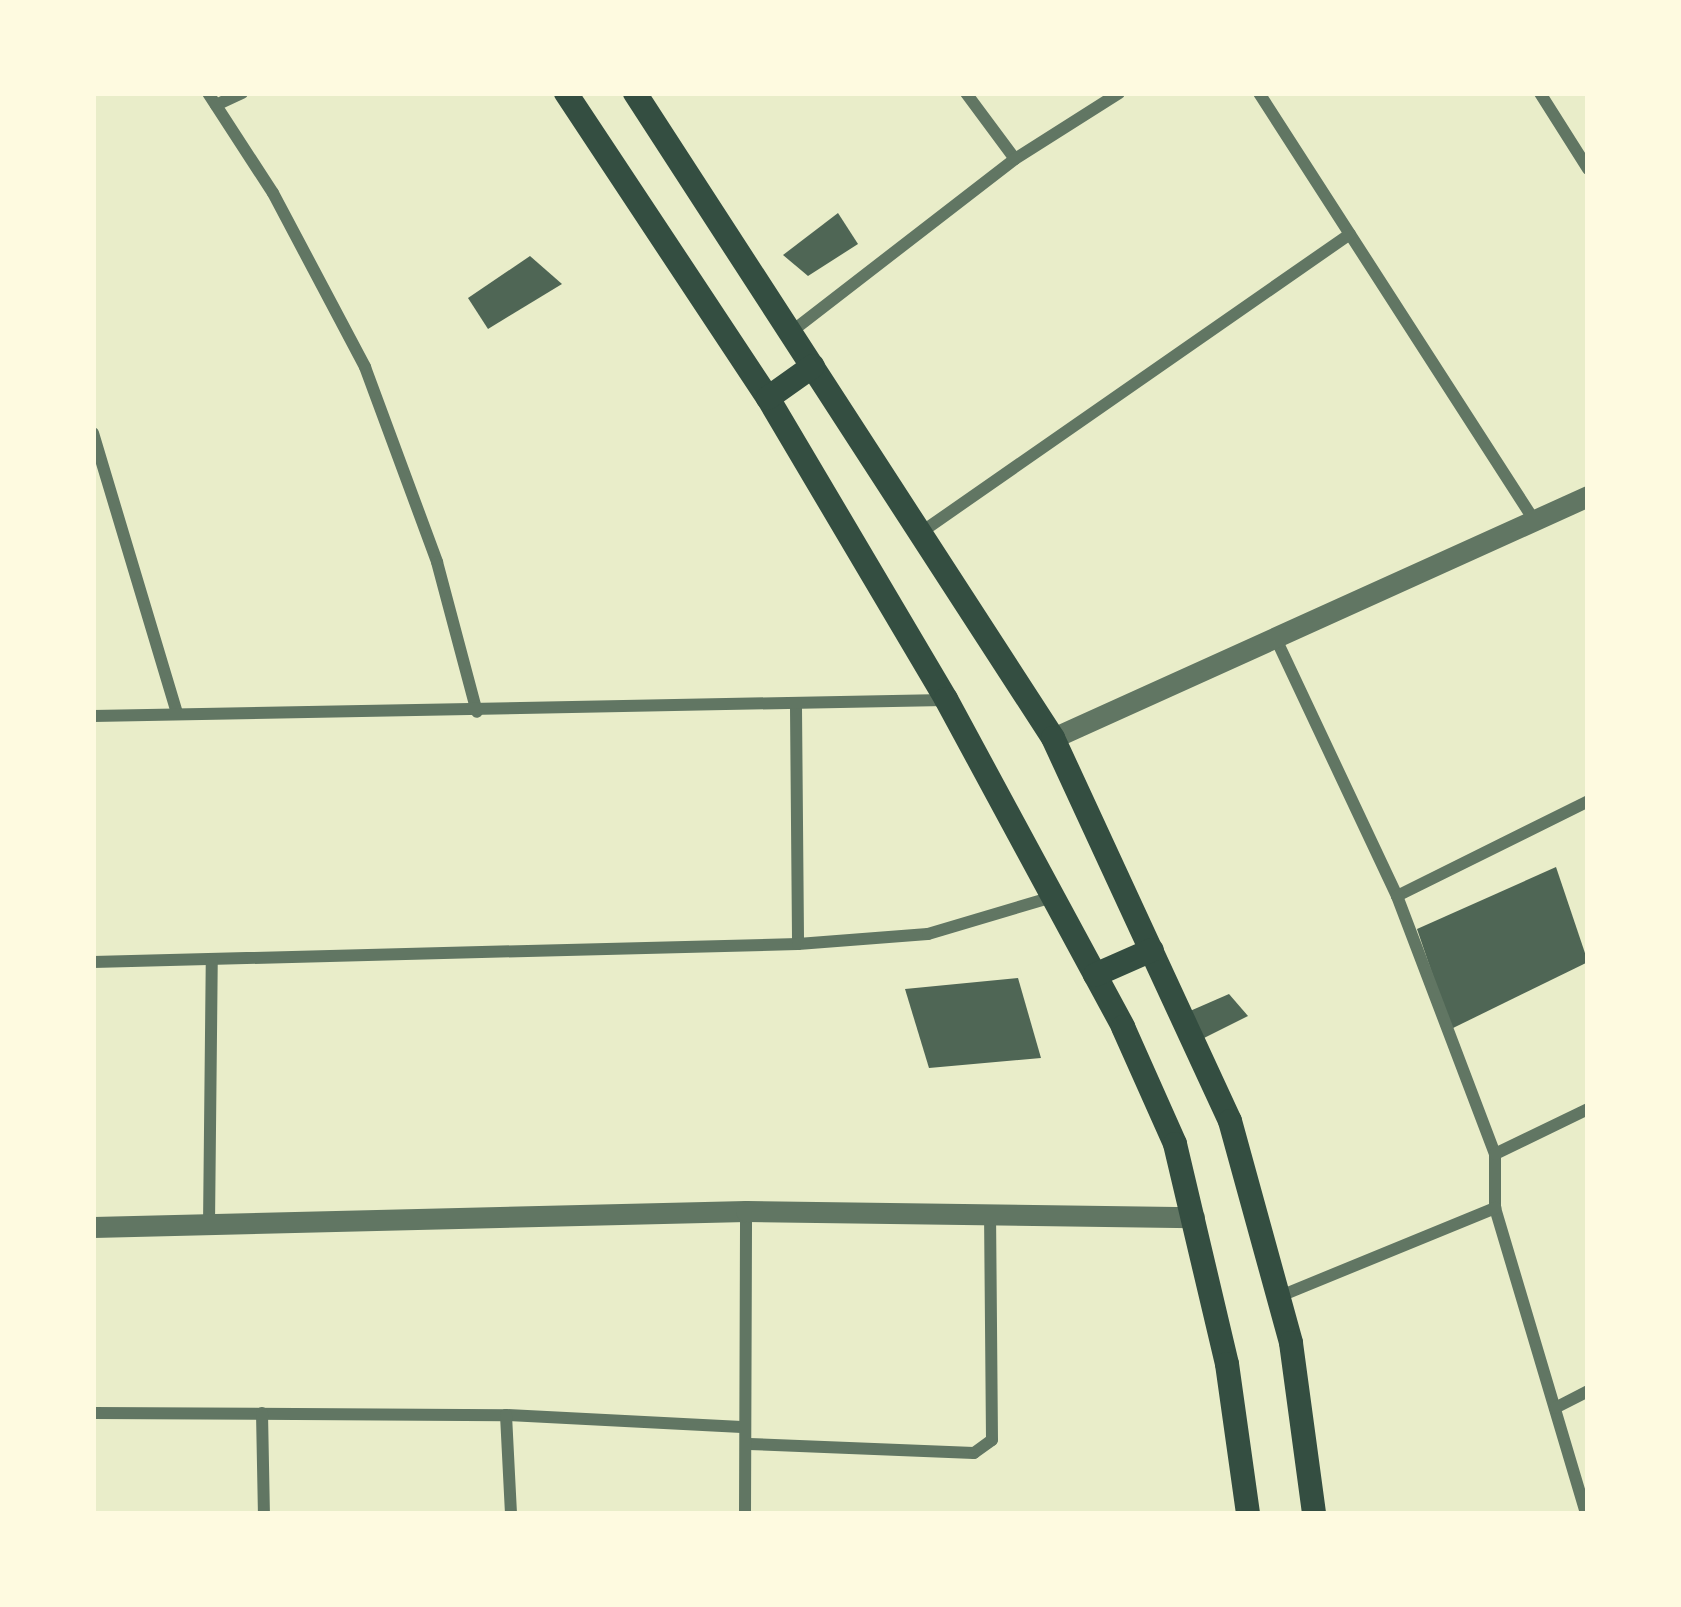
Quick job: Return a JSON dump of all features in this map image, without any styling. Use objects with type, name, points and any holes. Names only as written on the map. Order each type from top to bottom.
[{"type":"main road","points":[[566,93],[767,398],[946,700],[1095,974],[1175,1144],[1227,1364],[1248,1514]]},
{"type":"main road","points":[[635,93],[1053,737],[1230,1121],[1278,1297],[1314,1514]]},
{"type":"main road","points":[[767,398],[813,366]]},
{"type":"main road","points":[[1095,974],[1152,950]]},
{"type":"street","points":[[242,93],[212,99],[365,367],[437,562],[477,712]]},
{"type":"street","points":[[967,93],[1015,159]]},
{"type":"street","points":[[789,334],[1015,159],[1119,93]]},
{"type":"street","points":[[1259,93],[1534,520]]},
{"type":"street","points":[[1540,93],[1582,148],[1588,169]]},
{"type":"street","points":[[923,531],[1350,234]]},
{"type":"street","points":[[93,433],[177,713]]},
{"type":"street","points":[[1053,737],[1277,641],[1588,496]]},
{"type":"street","points":[[1277,641],[1397,896],[1496,1154],[1495,1208],[1586,1514]]},
{"type":"street","points":[[93,716],[796,708],[946,700]]},
{"type":"street","points":[[796,708],[798,944]]},
{"type":"street","points":[[1397,896],[1588,801]]},
{"type":"street","points":[[93,962],[798,944],[928,934],[1053,897]]},
{"type":"street","points":[[209,1225],[212,958]]},
{"type":"street","points":[[1496,1154],[1588,1109]]},
{"type":"street","points":[[1278,1297],[1495,1208]]},
{"type":"street","points":[[745,1514],[749,1444],[742,1427],[746,1211]]},
{"type":"street","points":[[93,1227],[746,1211],[1194,1216]]},
{"type":"street","points":[[749,1444],[974,1453],[992,1440],[990,1214]]},
{"type":"street","points":[[1555,1408],[1588,1391]]},
{"type":"street","points":[[93,1412],[506,1414],[742,1427]]},
{"type":"street","points":[[262,1413],[264,1514]]},
{"type":"street","points":[[506,1414],[511,1514]]},
{"type":"building","points":[[838,213],[858,244],[808,276],[783,255]]},
{"type":"building","points":[[530,256],[562,284],[488,329],[468,298]]},
{"type":"building","points":[[1556,867],[1588,962],[1451,1029],[1417,929]]},
{"type":"building","points":[[1018,978],[1041,1058],[929,1068],[905,989]]},
{"type":"building","points":[[1229,994],[1248,1016],[1202,1039],[1190,1011]]}]
